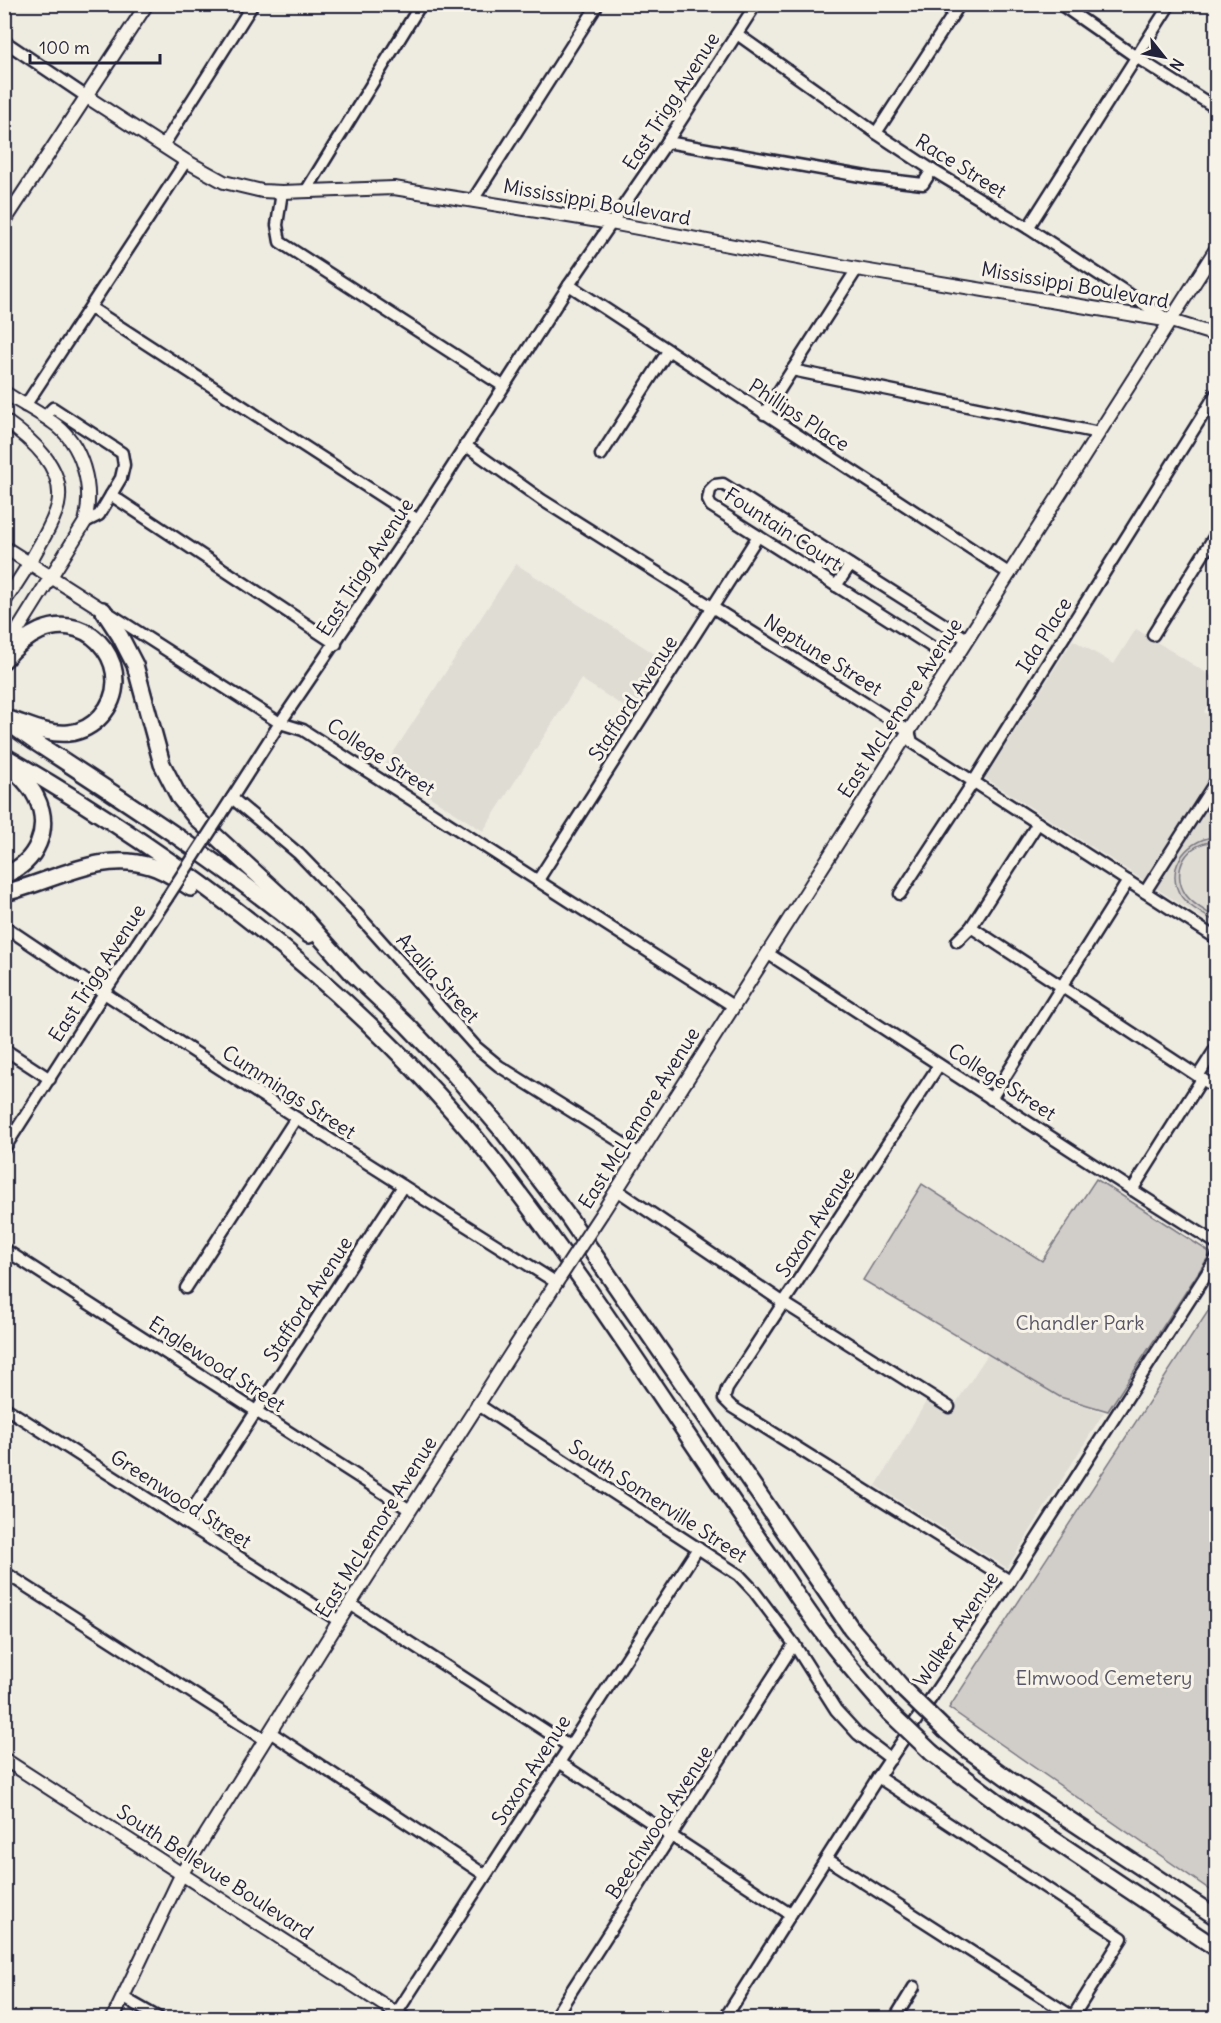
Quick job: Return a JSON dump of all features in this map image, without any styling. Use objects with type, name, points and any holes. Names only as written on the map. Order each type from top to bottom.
[{"type":"highway","points":[[103,610],[135,665],[162,764],[179,797],[196,818],[299,914],[348,968],[453,1073],[552,1194],[836,1606],[876,1659],[904,1690],[967,1749],[1014,1783],[1216,1917]]},
{"type":"highway","points":[[4,660],[25,640],[40,631],[52,627],[69,627],[85,632],[98,641],[108,654],[115,676],[113,693],[107,708],[91,725],[75,732],[52,732],[4,719]]},
{"type":"highway","points":[[4,719],[34,742],[222,867],[264,898],[348,968]]},
{"type":"highway","points":[[4,758],[36,797],[42,811],[43,826],[32,856],[20,867],[4,874]]},
{"type":"highway","points":[[4,758],[125,831],[225,902],[305,965],[351,1006],[413,1068],[508,1179],[594,1299],[820,1629],[889,1712],[932,1753],[999,1803],[1216,1948]]},
{"type":"highway","points":[[4,893],[94,864],[130,862],[152,866],[192,889],[225,902]]},
{"type":"main road","points":[[4,222],[147,4]]},
{"type":"main road","name":"Mississippi Boulevard","points":[[87,97],[186,161],[224,182],[262,191],[394,188],[611,223],[857,269],[1171,321],[1216,335]]},
{"type":"main road","name":"East McLemore Avenue","points":[[114,2019],[182,1873],[267,1736],[1216,249]]},
{"type":"main road","points":[[4,392],[53,423],[65,434],[82,462],[88,491],[85,522],[4,652]]},
{"type":"main road","points":[[4,420],[26,435],[49,462],[57,482],[58,503],[30,564],[4,602]]},
{"type":"main road","name":"College Street","points":[[4,547],[103,610]]},
{"type":"main road","name":"South Bellevue Boulevard","points":[[4,1759],[400,2016]]},
{"type":"street","points":[[163,146],[253,4]]},
{"type":"street","points":[[306,191],[422,4]]},
{"type":"street","points":[[473,200],[598,4]]},
{"type":"street","name":"East Trigg Avenue","points":[[4,1149],[280,723],[336,644],[568,285],[666,142],[756,4]]},
{"type":"street","points":[[876,133],[960,4]]},
{"type":"street","points":[[1060,4],[1136,57],[1216,108]]},
{"type":"street","points":[[1028,228],[1170,4]]},
{"type":"street","name":"Race Street","points":[[737,34],[876,133],[1171,321]]},
{"type":"street","name":"Mississippi Boulevard","points":[[4,41],[87,97]]},
{"type":"street","points":[[666,142],[882,180],[923,184],[933,170]]},
{"type":"street","points":[[25,406],[186,161]]},
{"type":"street","points":[[282,192],[277,225],[280,242],[503,386]]},
{"type":"street","points":[[764,414],[857,269]]},
{"type":"street","name":"Phillips Place","points":[[568,285],[1010,574]]},
{"type":"street","points":[[91,308],[418,520]]},
{"type":"street","points":[[602,455],[668,351]]},
{"type":"street","points":[[792,370],[1099,433]]},
{"type":"street","name":"Ida Place","points":[[900,894],[974,781],[1216,394]]},
{"type":"street","points":[[44,417],[53,408],[122,453],[124,465],[121,478],[99,515],[85,522]]},
{"type":"street","name":"Neptune Street","points":[[465,445],[542,500],[909,731],[912,742],[1216,938]]},
{"type":"street","name":"Fountain Court","points":[[954,661],[711,506],[708,500],[710,490],[714,484],[723,484],[968,639]]},
{"type":"street","points":[[111,495],[336,644]]},
{"type":"street","points":[[1153,635],[1216,534]]},
{"type":"street","name":"Stafford Avenue","points":[[538,880],[758,536]]},
{"type":"street","points":[[815,572],[829,551]]},
{"type":"street","points":[[836,586],[850,565]]},
{"type":"street","name":"College Street","points":[[103,610],[280,723],[303,730],[733,1006]]},
{"type":"street","points":[[1145,892],[1216,781]]},
{"type":"street","name":"Azalia Street","points":[[232,798],[299,854],[358,915],[476,1047],[507,1071],[640,1154]]},
{"type":"street","points":[[957,941],[972,927],[1038,823]]},
{"type":"street","points":[[991,1099],[1128,881]]},
{"type":"street","name":"Cummings Street","points":[[4,926],[296,1118],[558,1280]]},
{"type":"street","points":[[972,927],[1216,1088]]},
{"type":"street","name":"College Street","points":[[767,953],[1216,1243]]},
{"type":"street","points":[[1132,1190],[1216,1048]]},
{"type":"street","points":[[4,1049],[50,1079]]},
{"type":"street","name":"Saxon Avenue","points":[[939,1065],[727,1389],[724,1399],[732,1407],[1010,1581]]},
{"type":"street","points":[[186,1288],[296,1118]]},
{"type":"street","name":"Stafford Avenue","points":[[184,1522],[403,1186]]},
{"type":"street","points":[[617,1190],[784,1303],[949,1407]]},
{"type":"street","name":"Englewood Street","points":[[4,1249],[410,1510]]},
{"type":"street","name":"Walker Avenue","points":[[725,2019],[878,1777],[1010,1581],[1216,1259]]},
{"type":"street","name":"South Somerville Street","points":[[477,1404],[739,1575],[794,1644],[836,1710],[858,1734],[891,1759]]},
{"type":"street","name":"Greenwood Street","points":[[4,1407],[339,1621]]},
{"type":"street","name":"Saxon Avenue","points":[[400,2016],[485,1875],[698,1548]]},
{"type":"street","points":[[4,1572],[485,1875]]},
{"type":"street","points":[[350,1604],[569,1746]]},
{"type":"street","name":"Beechwood Avenue","points":[[554,2019],[794,1644]]},
{"type":"street","points":[[559,1762],[790,1914]]},
{"type":"street","points":[[827,1859],[1072,2018],[1122,1938],[878,1777]]},
{"type":"street","points":[[895,2019],[914,1987]]},
{"type":"street","points":[[124,1998],[159,2019]]},
{"type":"shaded area","points":[[516,564],[667,662],[634,713],[581,679],[483,831],[384,767]]},
{"type":"shaded area","points":[[1136,629],[1216,679],[1216,691],[1204,712],[1216,720],[1216,927],[985,778],[1073,640],[1114,664]]},
{"type":"shaded area","points":[[988,1354],[1061,1398],[1104,1412],[1007,1568],[876,1486],[927,1400],[949,1414]]},
{"type":"green space","points":[[1208,838],[1216,838],[1216,842],[1197,846],[1190,852],[1184,859],[1180,876],[1181,886],[1189,899],[1216,918],[1216,922],[1185,901],[1175,882],[1175,872],[1183,855],[1190,847]]},
{"type":"green space","name":"Chandler Park","points":[[1096,1179],[1211,1253],[1108,1411],[1060,1397],[863,1280],[922,1184],[1042,1261]]},
{"type":"green space","name":"Elmwood Cemetery","points":[[1216,1299],[1216,1894],[949,1708]]}]
